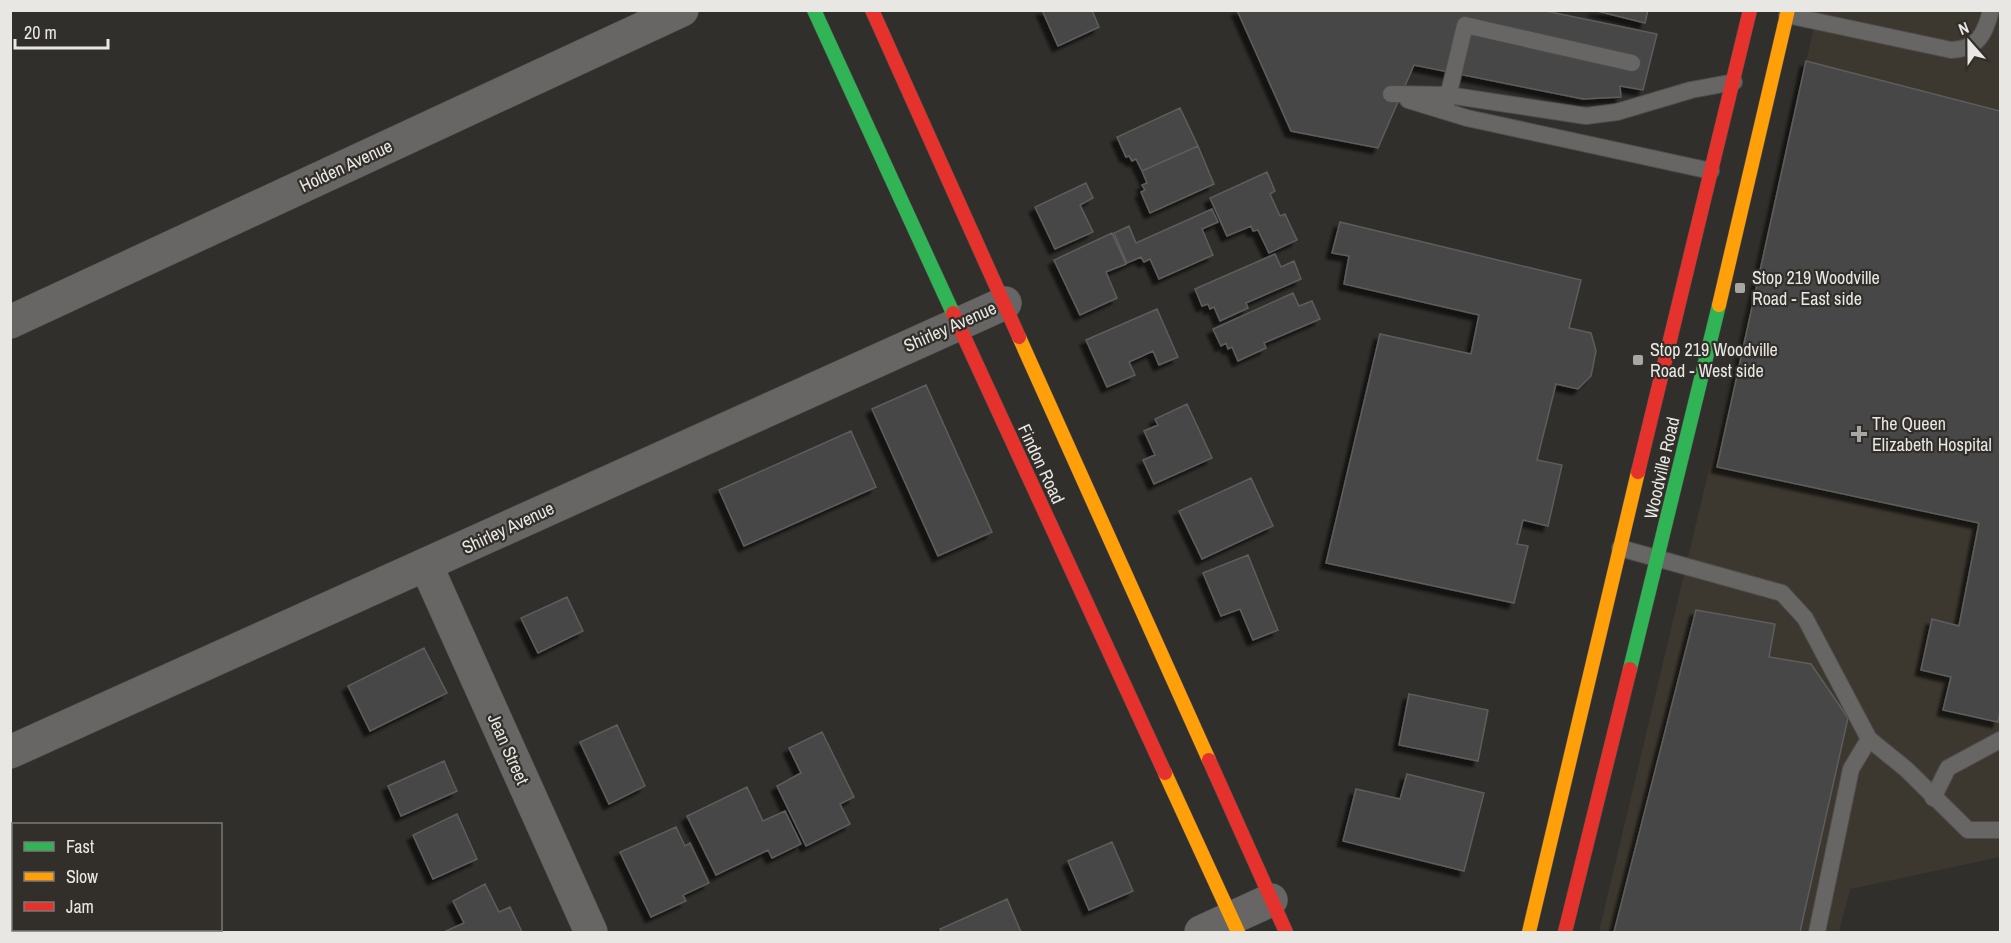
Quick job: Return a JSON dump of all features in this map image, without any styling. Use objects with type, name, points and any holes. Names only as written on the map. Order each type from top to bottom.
[{"type":"main road","name":"Findon Road","points":[[814,10],[956,324],[1234,925]]},
{"type":"main road","name":"Findon Road","points":[[872,10],[1286,933]]},
{"type":"main road","name":"Woodville Road","points":[[1529,933],[1750,10]]},
{"type":"main road","name":"Woodville Road","points":[[1565,933],[1658,560],[1787,13]]},
{"type":"street","name":"Holden Avenue","points":[[10,322],[682,10]]},
{"type":"street","name":"Shirley Avenue","points":[[10,752],[1005,303]]},
{"type":"street","name":"Jean Street","points":[[426,565],[591,933]]},
{"type":"street","points":[[1201,933],[1234,925],[1271,900]]},
{"type":"lane","points":[[1787,13],[1952,50],[1974,45],[1983,37],[1990,10]]},
{"type":"lane","points":[[1444,112],[1465,25],[1632,63]]},
{"type":"lane","points":[[1711,171],[1444,112],[1390,94],[1448,95],[1586,116],[1617,112],[1691,90],[1734,82]]},
{"type":"lane","points":[[1620,548],[1782,593],[1805,618],[1869,739],[1906,770],[1968,830],[2001,830]]},
{"type":"lane","points":[[1817,933],[1851,769],[1869,739]]},
{"type":"lane","points":[[1934,798],[1948,768],[2001,740]]},
{"type":"shaded area","name":"The Queen Elizabeth Hospital","points":[[1818,11],[2000,11],[2000,857],[1850,889],[1839,932],[1599,932]]},
{"type":"building","points":[[1042,10],[1092,10],[1099,27],[1058,46]]},
{"type":"building","points":[[1237,10],[1541,10],[1657,34],[1643,90],[1620,86],[1621,97],[1583,99],[1414,65],[1378,148],[1291,131]]},
{"type":"building","points":[[1593,10],[1648,10],[1645,23]]},
{"type":"building","points":[[1806,61],[2000,111],[2000,711],[1998,722],[1943,710],[1951,677],[1921,670],[1932,619],[1959,626],[1979,523],[1717,467]]},
{"type":"building","points":[[1806,61],[2000,111],[2000,711],[1998,722],[1943,710],[1951,677],[1921,670],[1932,619],[1959,626],[1979,523],[1717,467]]},
{"type":"building","points":[[1180,108],[1198,146],[1142,171],[1136,159],[1132,161],[1129,156],[1126,157],[1117,137]]},
{"type":"building","points":[[1198,146],[1214,184],[1150,213],[1141,192],[1145,190],[1142,185],[1147,183],[1142,171]]},
{"type":"building","points":[[1267,172],[1275,191],[1270,194],[1280,216],[1285,214],[1297,240],[1269,253],[1258,230],[1253,231],[1251,226],[1227,236],[1210,198]]},
{"type":"building","points":[[1086,183],[1093,198],[1080,205],[1093,232],[1055,249],[1035,207]]},
{"type":"building","points":[[1212,209],[1218,222],[1202,229],[1213,255],[1159,279],[1150,259],[1144,262],[1141,257],[1127,263],[1114,233],[1129,226],[1136,243]]},
{"type":"building","points":[[1340,222],[1581,280],[1569,328],[1591,333],[1596,351],[1591,376],[1578,389],[1556,384],[1537,460],[1562,465],[1548,526],[1523,520],[1517,544],[1528,546],[1514,603],[1326,563],[1380,334],[1471,354],[1479,315],[1344,284],[1349,256],[1332,253]]},
{"type":"building","points":[[1112,233],[1126,264],[1106,272],[1117,298],[1080,315],[1054,260]]},
{"type":"building","points":[[1275,254],[1281,267],[1294,261],[1301,279],[1246,303],[1248,308],[1220,321],[1214,307],[1210,309],[1208,304],[1202,306],[1195,289]]},
{"type":"building","points":[[1293,293],[1299,306],[1312,301],[1320,319],[1264,343],[1266,348],[1238,361],[1232,347],[1228,349],[1226,343],[1221,346],[1213,329]]},
{"type":"building","points":[[1157,309],[1178,357],[1159,365],[1153,351],[1129,362],[1135,375],[1107,387],[1086,340]]},
{"type":"building","points":[[926,385],[992,532],[938,556],[872,409]]},
{"type":"building","points":[[1187,404],[1212,458],[1154,484],[1143,460],[1155,455],[1144,431],[1158,425],[1155,419]]},
{"type":"building","points":[[851,431],[876,487],[744,546],[719,490]]},
{"type":"building","points":[[1251,478],[1273,526],[1202,559],[1179,511]]},
{"type":"building","points":[[1248,555],[1278,630],[1253,640],[1240,609],[1221,616],[1203,573]]},
{"type":"building","points":[[567,597],[583,631],[538,653],[521,618]]},
{"type":"building","points":[[1696,610],[1775,624],[1769,657],[1811,664],[1848,718],[1800,932],[1614,932]]},
{"type":"building","points":[[424,648],[447,693],[370,731],[348,686]]},
{"type":"building","points":[[1409,694],[1488,710],[1478,761],[1399,745]]},
{"type":"building","points":[[617,725],[645,786],[609,804],[580,742]]},
{"type":"building","points":[[822,732],[854,797],[840,804],[850,824],[806,846],[777,786],[801,773],[789,748]]},
{"type":"building","points":[[444,761],[457,791],[401,816],[388,786]]},
{"type":"building","points":[[1407,774],[1484,793],[1464,871],[1343,841],[1356,789],[1400,799]]},
{"type":"building","points":[[747,787],[763,821],[785,811],[801,844],[772,858],[768,850],[716,875],[687,816]]},
{"type":"building","points":[[457,814],[477,859],[433,879],[413,835]]},
{"type":"building","points":[[676,827],[685,846],[690,843],[709,883],[683,895],[686,901],[651,917],[620,852]]},
{"type":"building","points":[[1112,842],[1133,891],[1089,910],[1068,861]]},
{"type":"building","points":[[485,884],[499,912],[510,907],[522,932],[444,932],[464,923],[453,901]]},
{"type":"building","points":[[1007,899],[1021,932],[942,932],[940,929]]},
{"type":"traffic: fast","points":[[814,10],[953,313]]},
{"type":"traffic: fast","points":[[1630,669],[1719,305]]},
{"type":"traffic: slow","points":[[1719,305],[1788,10]]},
{"type":"traffic: slow","points":[[1019,337],[1209,760]]},
{"type":"traffic: slow","points":[[1529,932],[1638,472]]},
{"type":"traffic: slow","points":[[1165,773],[1238,932]]},
{"type":"traffic: jam","points":[[872,10],[1019,337]]},
{"type":"traffic: jam","points":[[1638,472],[1750,10]]},
{"type":"traffic: jam","points":[[953,313],[1165,773]]},
{"type":"traffic: jam","points":[[1565,932],[1630,669]]},
{"type":"traffic: jam","points":[[1209,760],[1286,932]]},
{"type":"place","name":"Stop 219 Woodville Road - East side","points":[[1740,288]]},
{"type":"place","name":"Stop 219 Woodville Road - West side","points":[[1638,360]]},
{"type":"place","name":"The Queen Elizabeth Hospital","points":[[1859,434]]}]
